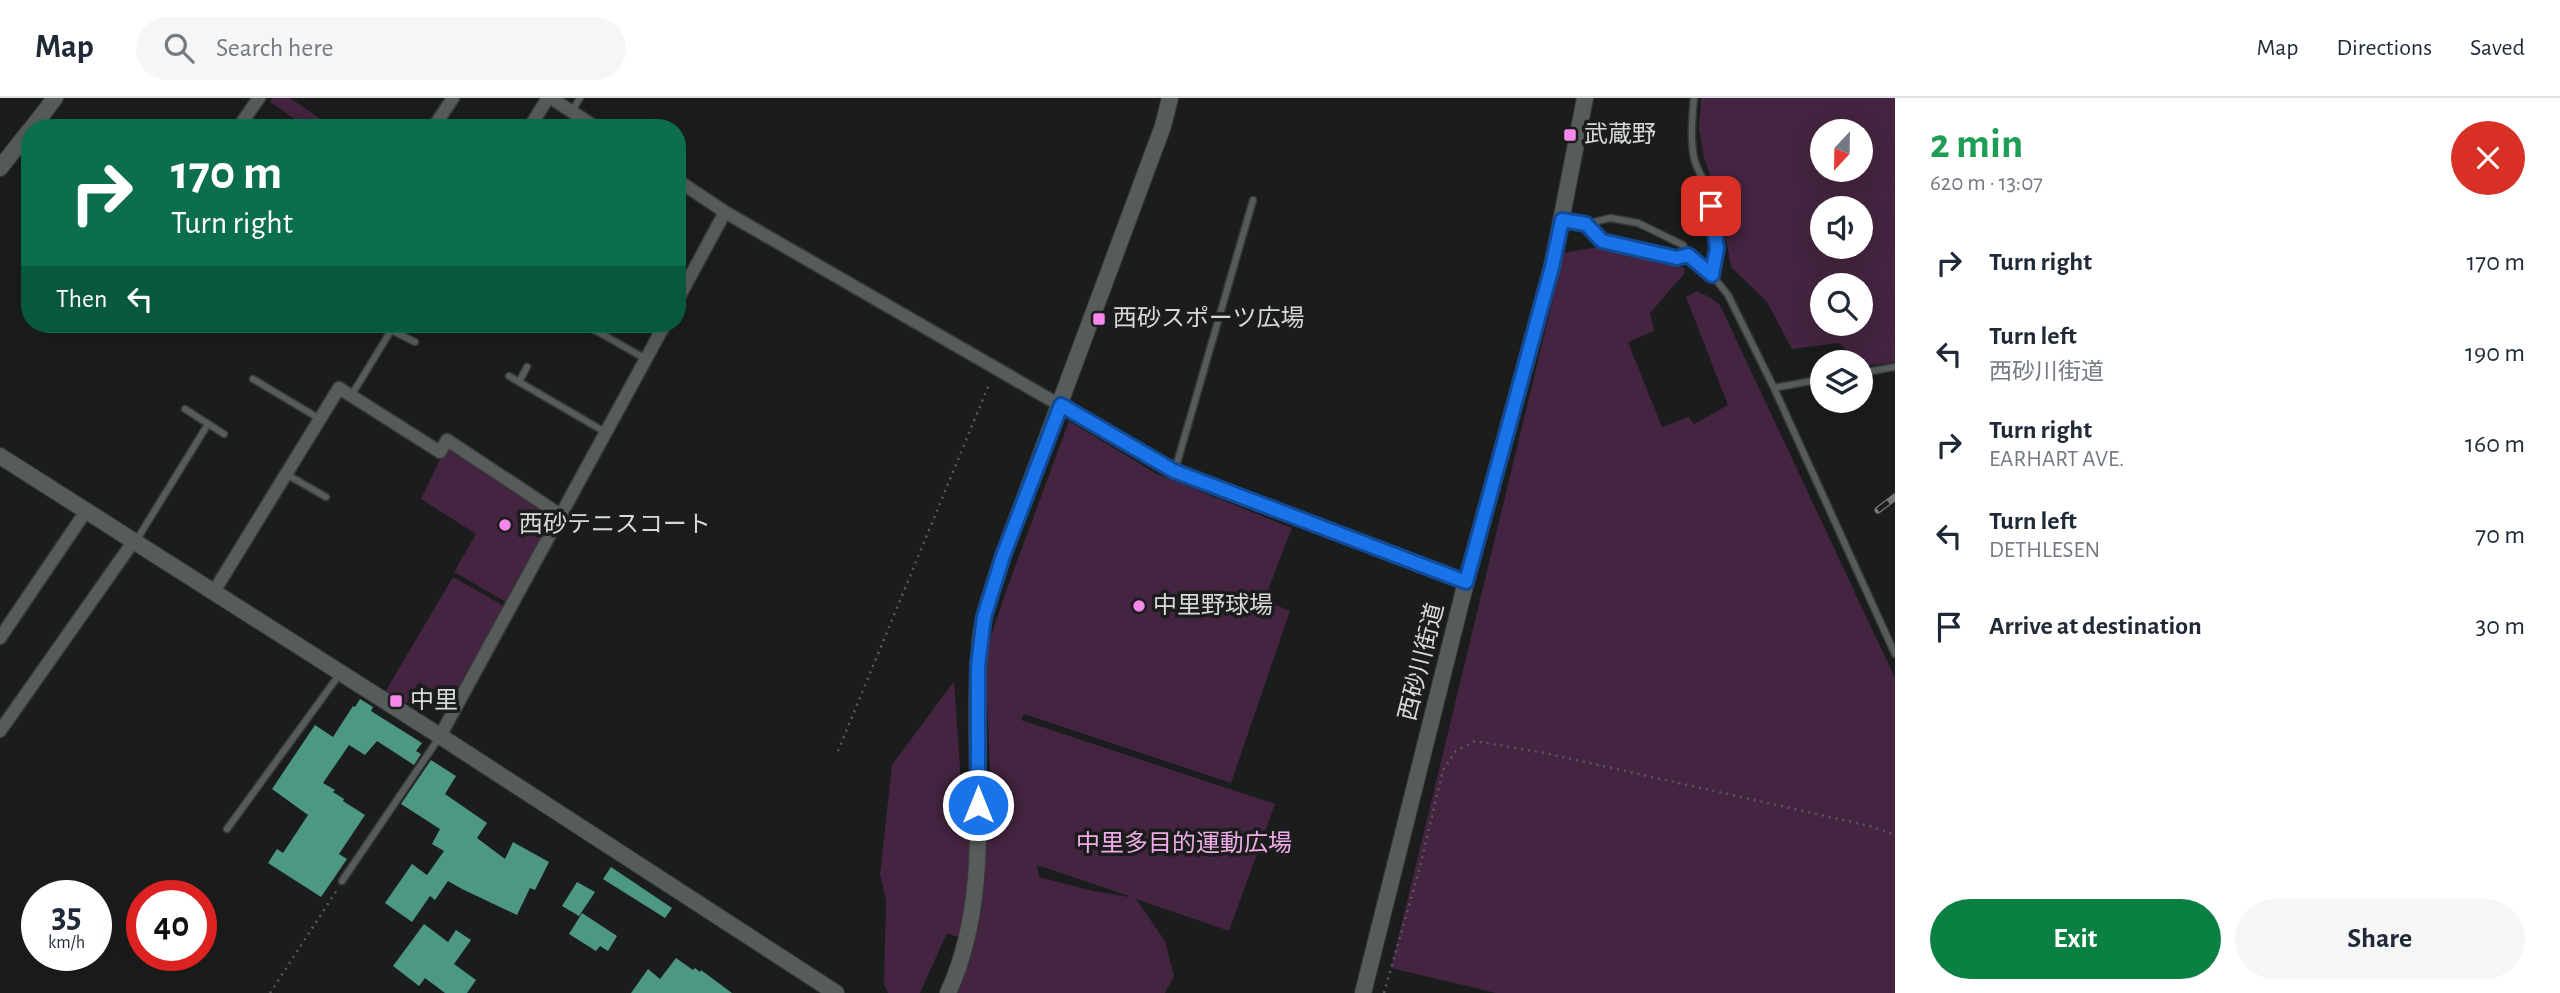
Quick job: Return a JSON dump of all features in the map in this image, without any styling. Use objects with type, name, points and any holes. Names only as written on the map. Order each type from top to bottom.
[{"type":"street","points":[[39,119],[55,98]]},
{"type":"street","points":[[245,119],[259,98]]},
{"type":"street","points":[[439,119],[453,98]]},
{"type":"street","points":[[535,119],[550,98],[584,119]]},
{"type":"street","points":[[948,993],[958,971],[970,928],[978,848],[978,665],[984,617],[1003,556],[1159,139],[1170,98]]},
{"type":"street","name":"西砂川街道","points":[[1363,993],[1466,582],[1552,267],[1585,98]]},
{"type":"street","points":[[0,168],[21,142]]},
{"type":"street","points":[[686,186],[725,212],[1174,471],[1466,582]]},
{"type":"street","points":[[686,284],[725,212]]},
{"type":"street","points":[[440,736],[660,333]]},
{"type":"street","points":[[214,593],[339,388],[440,452],[447,440],[562,516]]},
{"type":"street","points":[[0,456],[440,736],[835,993]]},
{"type":"street","points":[[0,638],[86,511]]},
{"type":"street","points":[[0,731],[134,542]]},
{"type":"lane","points":[[572,111],[580,98]]},
{"type":"lane","points":[[1694,98],[1694,159],[1707,190],[1715,221],[1717,248],[1712,275]]},
{"type":"lane","points":[[1174,471],[1253,200]]},
{"type":"lane","points":[[1562,220],[1586,224],[1610,218],[1638,223],[1683,245],[1688,255],[1712,275],[1728,295],[1895,654]]},
{"type":"lane","points":[[1586,224],[1602,241],[1677,258],[1688,255]]},
{"type":"lane","points":[[352,396],[389,333]]},
{"type":"lane","points":[[402,333],[415,342]]},
{"type":"lane","points":[[600,333],[646,359]]},
{"type":"lane","points":[[519,382],[527,367]]},
{"type":"lane","points":[[1873,371],[1895,367]]},
{"type":"lane","points":[[509,376],[606,433]]},
{"type":"lane","points":[[253,379],[320,419]]},
{"type":"lane","points":[[1773,388],[1810,381]]},
{"type":"lane","points":[[185,409],[224,434]]},
{"type":"lane","points":[[134,542],[208,424]]},
{"type":"lane","points":[[286,474],[326,498]]},
{"type":"lane","points":[[227,829],[340,673]]},
{"type":"lane","points":[[342,881],[440,736]]},
{"type":"path","points":[[838,751],[996,368]]},
{"type":"path","points":[[1384,993],[1419,871],[1443,770],[1456,751],[1475,741],[1545,753],[1658,778],[1870,826],[1895,835]]},
{"type":"path","points":[[270,993],[342,881]]},
{"type":"green space","points":[[273,98],[290,98],[320,119],[295,119],[270,102]]},
{"type":"green space","points":[[1701,98],[1895,98],[1895,362],[1873,365],[1873,350],[1847,350],[1839,343],[1792,349],[1767,302],[1731,267],[1719,201],[1704,158],[1699,129]]},
{"type":"green space","points":[[1604,246],[1685,268],[1684,274],[1650,313],[1654,331],[1628,342],[1662,427],[1688,417],[1694,424],[1728,405],[1686,297],[1697,291],[1720,305],[1895,678],[1895,993],[1496,993],[1391,968],[1564,253]]},
{"type":"green space","name":"中里多目的運動広場","points":[[1069,421],[1157,474],[1292,528],[1264,600],[1290,611],[1231,783],[1024,714],[1021,720],[1275,804],[1229,931],[1136,899],[1165,941],[1174,976],[1165,993],[958,993],[973,942],[947,933],[920,993],[888,993],[884,984],[886,901],[880,874],[892,765],[954,681],[965,839],[993,840],[985,654]],"holes":[[[1037,865],[1129,896],[1093,891],[1039,877]]]},
{"type":"green space","name":"西砂テニスコート","points":[[447,445],[552,517],[506,602],[454,572],[476,534],[421,499]]},
{"type":"green space","points":[[453,577],[504,606],[451,701],[419,682],[406,704],[385,692]]},
{"type":"building","points":[[360,699],[373,707],[371,711],[422,743],[416,751],[421,754],[414,765],[377,741],[365,755],[349,745],[323,783],[335,790],[333,792],[344,799],[343,801],[365,815],[339,854],[347,859],[321,897],[268,863],[277,849],[283,853],[308,815],[272,789],[315,725],[333,737]]},
{"type":"building","points":[[431,760],[456,776],[445,794],[487,823],[477,838],[505,859],[513,842],[549,862],[535,890],[530,888],[517,915],[448,881],[435,900],[430,896],[412,922],[385,903],[412,864],[427,875],[444,851],[432,844],[440,829],[401,804]]},
{"type":"building","points":[[611,867],[672,908],[665,918],[603,879]]},
{"type":"building","points":[[577,882],[595,892],[579,916],[562,906]]},
{"type":"building","points":[[582,913],[617,936],[608,951],[600,946],[596,951],[569,934]]},
{"type":"building","points":[[424,924],[448,942],[456,930],[471,940],[454,964],[476,980],[467,993],[445,993],[425,978],[419,986],[393,966]]},
{"type":"building","points":[[676,958],[693,970],[701,970],[732,993],[631,993],[648,969],[660,979]]},
{"type":"railway","points":[[1878,510],[1895,497]]},
{"type":"place","name":"武蔵野","points":[[1570,135]]},
{"type":"place","name":"西砂スポーツ広場","points":[[1099,319]]},
{"type":"place","name":"西砂テニスコート","points":[[505,525]]},
{"type":"place","name":"中里野球場","points":[[1139,606]]},
{"type":"place","name":"中里","points":[[396,701]]},
{"type":"route","points":[[978,805],[978,665],[984,617],[1003,556],[1061,405],[1174,471],[1466,582],[1552,267],[1562,220],[1586,224],[1602,241],[1677,258],[1688,255],[1712,275],[1717,248],[1711,206]]}]
